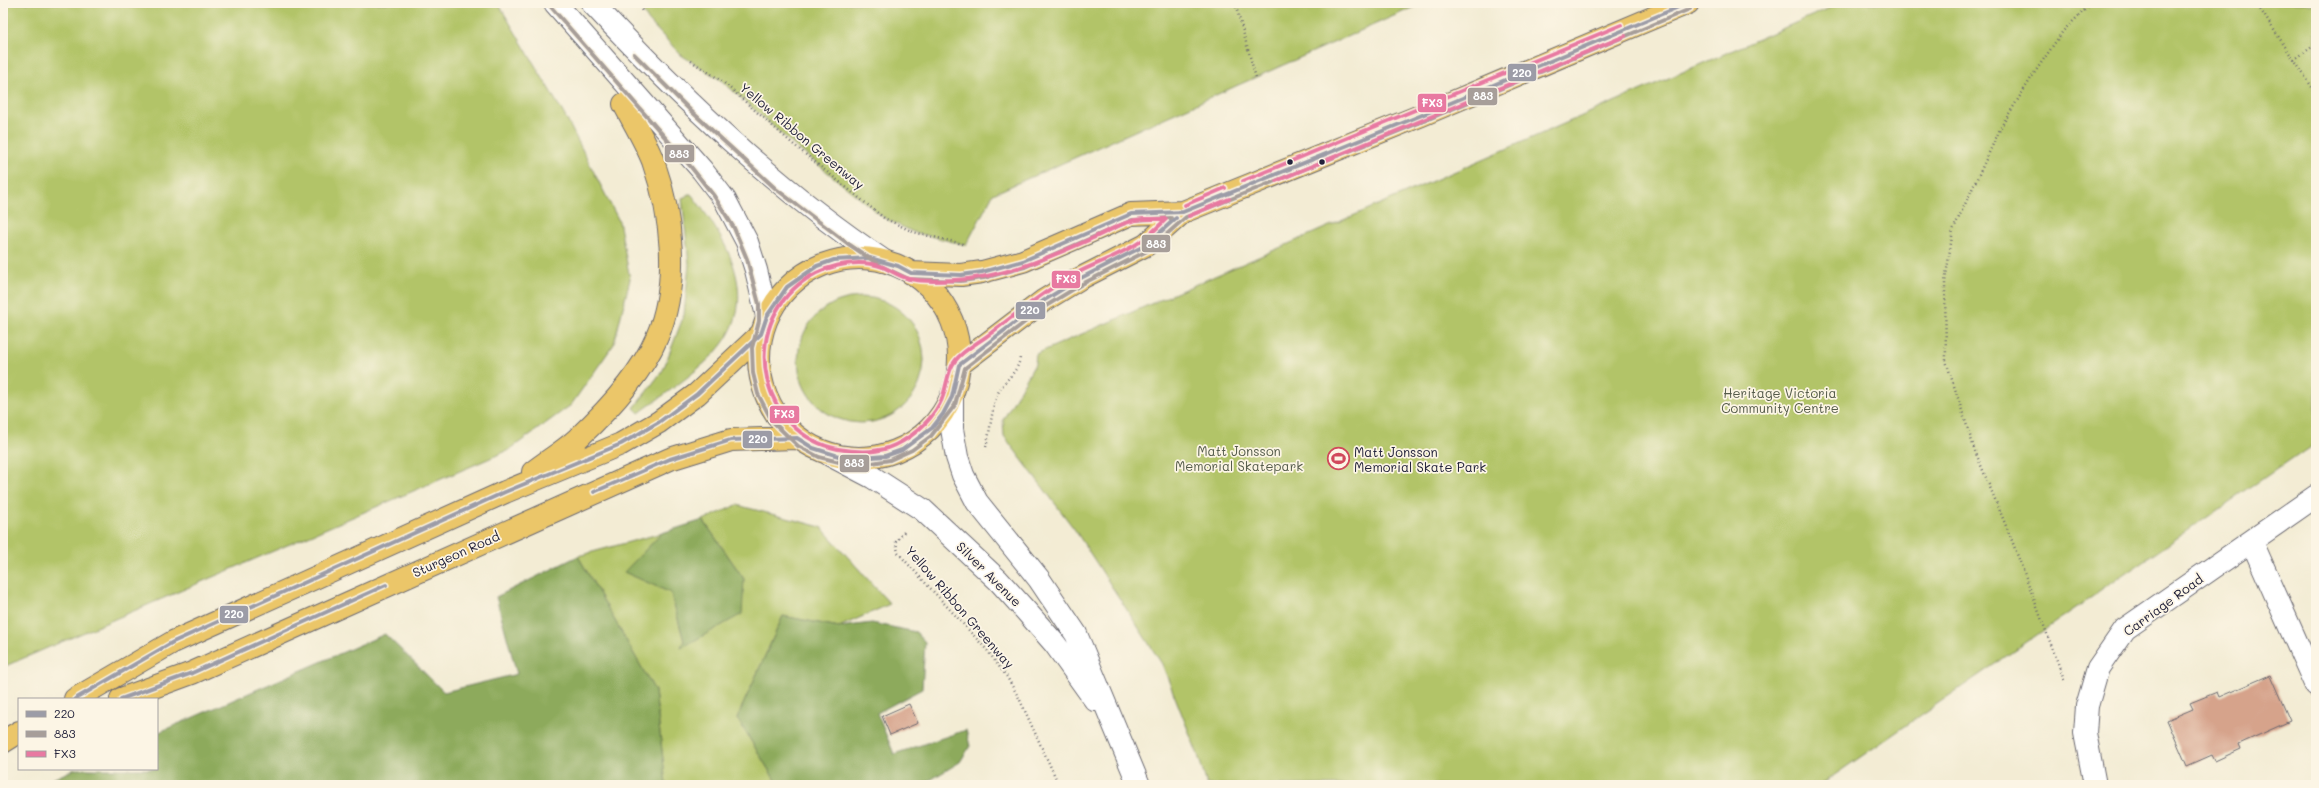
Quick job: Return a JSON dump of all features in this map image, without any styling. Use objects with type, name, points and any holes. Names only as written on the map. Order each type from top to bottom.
[{"type":"main road","points":[[959,364],[1043,301],[1079,279],[1146,245],[1183,212],[1422,115],[1688,3]]},
{"type":"main road","points":[[505,492],[576,440],[632,379],[657,338],[668,306],[671,256],[668,226],[661,192],[650,156],[624,104]]},
{"type":"main road","points":[[911,273],[961,275],[982,272],[1023,261],[1131,214],[1183,212]]},
{"type":"main road","points":[[78,698],[173,642],[505,492],[621,444],[659,422],[697,394],[764,325],[788,287],[802,275],[817,266],[834,260],[852,258],[884,261],[911,273],[930,288],[948,312],[958,346],[959,364],[952,397],[943,414],[932,428],[918,440],[902,450],[866,459],[848,459],[830,455],[813,448],[798,438],[783,425],[771,409],[764,392],[759,372],[758,353],[764,325]]},
{"type":"main road","name":"Sturgeon Road","points":[[124,698],[192,673],[670,459],[730,440],[798,438]]},
{"type":"main road","points":[[3,742],[18,733]]},
{"type":"main road","points":[[3,742],[18,736]]},
{"type":"street","points":[[555,3],[702,170],[725,200],[747,242],[756,270],[764,325]]},
{"type":"street","points":[[592,3],[695,107],[780,184],[850,238],[884,261]]},
{"type":"street","points":[[590,42],[624,104]]},
{"type":"street","name":"Silver Avenue","points":[[952,397],[952,429],[956,457],[962,475],[977,502],[1039,579],[1076,634],[1139,785]]},
{"type":"street","name":"Silver Avenue","points":[[830,455],[872,477],[923,510],[998,580],[1055,644],[1116,729]]},
{"type":"street","name":"Carriage Road","points":[[2094,785],[2085,733],[2087,706],[2098,668],[2125,629],[2316,496]]},
{"type":"street","points":[[2252,542],[2316,686]]},
{"type":"path","points":[[637,3],[645,15]]},
{"type":"path","points":[[1235,3],[1256,78]]},
{"type":"path","points":[[2087,706],[2065,682],[2011,538],[1972,443],[1946,361],[1945,282],[1953,230],[2002,125],[2063,31],[2092,3]]},
{"type":"path","points":[[2256,3],[2316,93]]},
{"type":"path","points":[[2294,60],[2316,44]]},
{"type":"path","name":"Yellow Ribbon Greenway","points":[[688,59],[722,81],[794,145],[884,218],[913,232],[966,245]]},
{"type":"path","points":[[985,450],[993,410],[999,391],[1018,366],[1019,354]]},
{"type":"path","name":"Yellow Ribbon Greenway","points":[[906,530],[896,542],[898,553],[986,650],[1007,677],[1059,785]]},
{"type":"green space","points":[[3,3],[498,3],[565,116],[619,221],[630,279],[614,344],[571,405],[509,450],[3,667]]},
{"type":"green space","points":[[637,3],[1423,3],[993,194],[966,245],[913,232],[884,218],[794,145],[722,81],[681,55],[649,21]]},
{"type":"green space","name":"Heritage Victoria Community Centre","points":[[1841,3],[2316,3],[2316,442],[1820,785],[1207,785],[1198,755],[1162,664],[1075,530],[1004,436],[1003,420],[1035,364],[1036,354]]},
{"type":"green space","points":[[691,194],[715,228],[733,265],[738,285],[738,304],[734,324],[723,343],[706,362],[639,413],[634,408],[663,370],[684,315],[689,264],[682,198]]},
{"type":"green space","points":[[867,297],[891,304],[906,315],[917,330],[923,348],[923,372],[917,390],[906,405],[891,416],[873,422],[855,423],[831,416],[816,405],[805,390],[799,372],[798,354],[805,330],[816,315],[831,304],[849,298]]},
{"type":"green space","points":[[737,505],[821,527],[890,604],[839,627],[783,616],[737,718],[778,785],[666,785],[655,691],[578,556],[662,533],[625,572],[671,593],[684,641],[681,647],[744,579],[703,520]]},
{"type":"green space","points":[[703,520],[744,579],[742,614],[681,648],[684,641],[671,593],[624,572],[662,533]]},
{"type":"green space","points":[[578,556],[655,691],[666,785],[39,785],[73,770],[158,770],[158,733],[385,634],[444,692],[517,674],[496,597]]},
{"type":"green space","points":[[783,616],[839,627],[872,623],[916,632],[925,642],[922,689],[877,713],[894,754],[966,730],[970,746],[960,762],[922,785],[778,785],[737,718]]},
{"type":"building","points":[[2270,675],[2290,721],[2239,744],[2241,749],[2215,761],[2212,755],[2187,766],[2167,720],[2193,709],[2190,703],[2217,692],[2219,697]]},
{"type":"building","points":[[909,704],[918,723],[890,735],[882,716]]},
{"type":"transit line","name":"220","points":[[77,698],[173,642],[505,492],[621,444],[659,422],[697,394],[761,334],[767,316],[787,287],[817,266],[834,260],[870,258],[898,266],[911,273],[961,275],[982,272],[1023,261],[1131,214],[1183,212],[1422,115],[1688,3]]},
{"type":"transit line","name":"883","points":[[551,7],[691,167],[714,196],[734,228],[747,259],[759,304],[759,321],[752,348],[753,373],[758,394],[772,421],[798,446],[819,457],[843,463],[866,464],[890,460],[912,450],[931,436],[955,405],[965,368],[1046,306],[1082,284],[1149,250],[1186,217],[1424,121],[1690,9]]},
{"type":"transit line","name":"FX3","points":[[1243,181],[1621,25]]},
{"type":"transit line","name":"FX3","points":[[1276,181],[1625,36]]},
{"type":"transit line","name":"883","points":[[634,54],[691,111],[776,189],[847,243],[881,266],[909,279],[961,281],[984,278],[1025,267],[1132,220],[1171,218]]},
{"type":"transit line","name":"FX3","points":[[1185,205],[1225,188]]},
{"type":"transit line","name":"FX3","points":[[1189,216],[1229,199]]},
{"type":"transit line","name":"220","points":[[594,492],[670,459],[731,440],[797,438],[813,448],[848,459],[885,456],[902,450],[932,428],[943,414],[952,397],[959,365],[1043,301],[1079,279],[1146,245],[1176,218]]},
{"type":"transit line","name":"FX3","points":[[1144,219],[1166,219],[1150,234],[1136,244],[1077,273],[1054,287],[962,353],[952,365],[944,393],[936,410],[918,430],[896,445],[882,450],[869,451],[838,449],[812,440],[791,424],[776,404],[767,380],[765,355],[769,330],[780,306],[798,285],[816,273],[838,266],[861,263],[883,267],[903,277],[915,280],[938,281],[973,278],[1009,271],[1060,252],[1124,223],[1144,219]]},
{"type":"transit line","name":"220","points":[[124,698],[192,673],[386,585]]},
{"type":"place","name":"Matt Jonsson Memorial Skate Park","points":[[1339,459]]},
{"type":"park label","name":"Matt Jonsson Memorial Skatepark","points":[[1239,458]]}]
